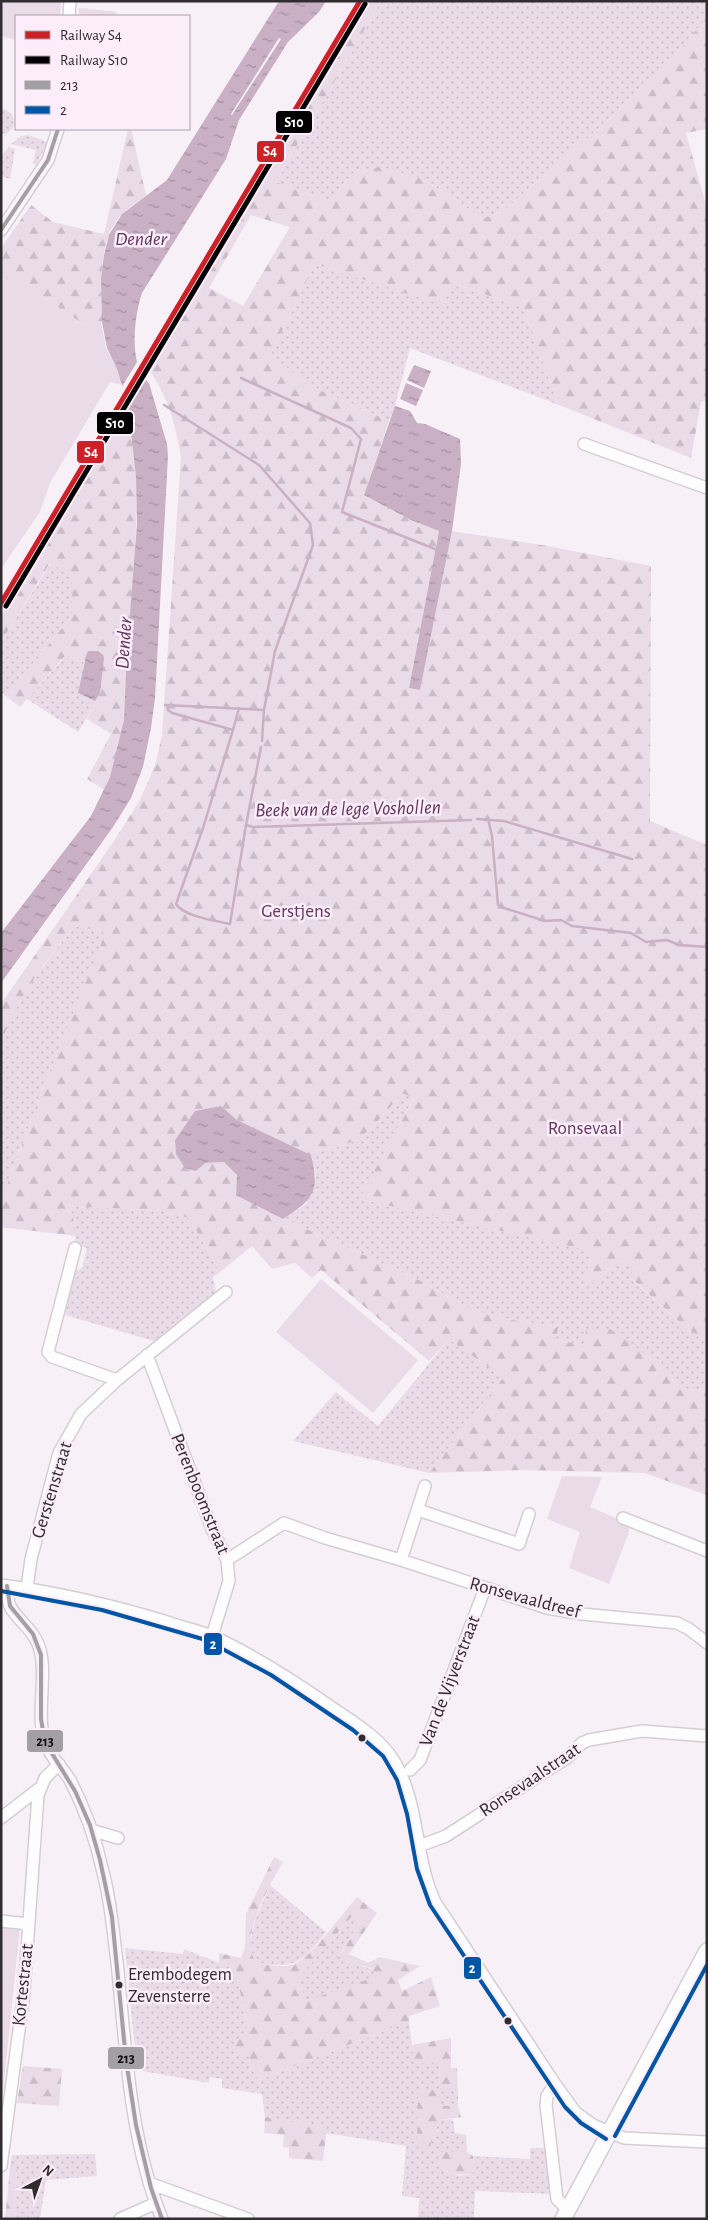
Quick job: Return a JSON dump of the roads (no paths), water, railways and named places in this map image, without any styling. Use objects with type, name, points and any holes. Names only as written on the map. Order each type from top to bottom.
[{"type":"main road","points":[[566,2215],[707,1951]]},
{"type":"street","points":[[70,1],[70,15]]},
{"type":"street","points":[[1,230],[48,160],[57,133]]},
{"type":"street","points":[[584,444],[707,488]]},
{"type":"street","points":[[75,1248],[48,1352],[52,1357],[117,1380]]},
{"type":"street","name":"Gerstenstraat","points":[[27,1588],[31,1559],[59,1453],[81,1414],[146,1355],[226,1292]]},
{"type":"street","name":"Perenboomstraat","points":[[146,1355],[212,1529],[227,1560],[229,1581],[212,1636]]},
{"type":"street","points":[[401,1560],[426,1486]]},
{"type":"street","points":[[418,1510],[519,1544],[529,1514]]},
{"type":"street","points":[[623,1518],[707,1551]]},
{"type":"street","name":"Ronsevaaldreef","points":[[227,1560],[284,1523],[325,1538],[401,1560],[547,1608],[582,1614],[677,1624],[690,1629],[707,1643]]},
{"type":"street","points":[[162,2219],[149,2183],[136,2129],[128,2083],[112,1923],[104,1875],[91,1830],[69,1779],[45,1744],[42,1729],[41,1656],[38,1644],[28,1627],[12,1610],[4,1586],[27,1588],[64,1597],[108,1604],[212,1636],[248,1654],[312,1693],[371,1734],[390,1755],[410,1770]]},
{"type":"street","name":"Van de Vijverstraat","points":[[405,1784],[410,1775],[410,1770],[420,1760],[485,1588]]},
{"type":"street","name":"Ronsevaalstraat","points":[[419,1846],[446,1836],[568,1757],[582,1743],[589,1740],[642,1732],[707,1736]]},
{"type":"street","points":[[390,1755],[408,1791],[425,1875],[435,1902],[576,2113],[593,2126],[624,2138],[707,2142]]},
{"type":"street","name":"Kortestraat","points":[[1,2166],[24,1992],[38,1795],[45,1778],[60,1764]]},
{"type":"street","name":"Kortestraat","points":[[1,1818],[41,1787]]},
{"type":"street","points":[[91,1830],[118,1838]]},
{"type":"street","name":"Kortestraat","points":[[1,1921],[29,1924]]},
{"type":"street","points":[[555,2084],[547,2096],[546,2106],[557,2199],[566,2215]]},
{"type":"street","points":[[149,2183],[248,2219]]},
{"type":"street","points":[[120,2219],[156,2203]]},
{"type":"water","name":"Dender","points":[[279,1],[326,1],[319,12],[288,42],[239,120],[226,159],[142,293],[135,328],[135,353],[142,375],[149,383],[167,444],[168,456],[155,698],[151,728],[143,767],[131,798],[113,827],[1,983],[1,933],[91,816],[110,777],[124,720],[127,652],[137,524],[136,477],[128,404],[117,369],[107,348],[102,322],[101,278],[109,235],[122,214],[167,180]],"holes":[[[279,38],[281,39],[232,115]]]},
{"type":"water","points":[[414,365],[431,371],[424,388],[407,380]]},
{"type":"water","points":[[406,383],[423,390],[416,406],[400,399]]},
{"type":"water","points":[[395,406],[410,411],[417,423],[425,424],[460,439],[461,464],[452,531],[420,690],[409,688],[439,531],[411,520],[364,495]]},
{"type":"water","points":[[89,651],[98,651],[104,658],[100,693],[95,701],[78,693]]},
{"type":"water","points":[[221,1106],[237,1120],[311,1155],[315,1177],[312,1193],[302,1206],[283,1219],[236,1195],[237,1175],[224,1162],[205,1163],[196,1171],[185,1168],[176,1154],[175,1140],[195,1111]]},
{"type":"waterway","points":[[241,378],[351,428],[361,439],[342,512],[435,549]]},
{"type":"waterway","points":[[164,405],[259,465],[310,523],[313,545],[275,651],[264,710]]},
{"type":"waterway","name":"Beek van de lege Voshollen","points":[[165,705],[264,710],[262,741]]},
{"type":"waterway","points":[[167,706],[168,710],[172,713],[233,730],[239,708]]},
{"type":"waterway","points":[[233,730],[203,828],[176,904],[185,912],[230,924],[246,825]]},
{"type":"waterway","name":"Beek van de lege Voshollen","points":[[261,747],[246,825],[253,827],[471,820]]},
{"type":"waterway","name":"Beek van de lege Voshollen","points":[[477,819],[504,821],[632,859]]},
{"type":"waterway","name":"Beek van de lege Voshollen","points":[[488,819],[492,836],[498,905],[501,907],[545,921],[561,920],[572,926],[631,933],[646,942],[667,940],[679,945],[707,947]]},
{"type":"rail line","name":"S4","points":[[1,603],[360,1]]},
{"type":"rail line","name":"S10","points":[[6,606],[365,4]]},
{"type":"place","name":"Erembodegem Zevensterre","points":[[119,1985]]},
{"type":"park label","name":"Gerstjens","points":[[296,911]]},
{"type":"park label","name":"Ronsevaal","points":[[585,1128]]}]
